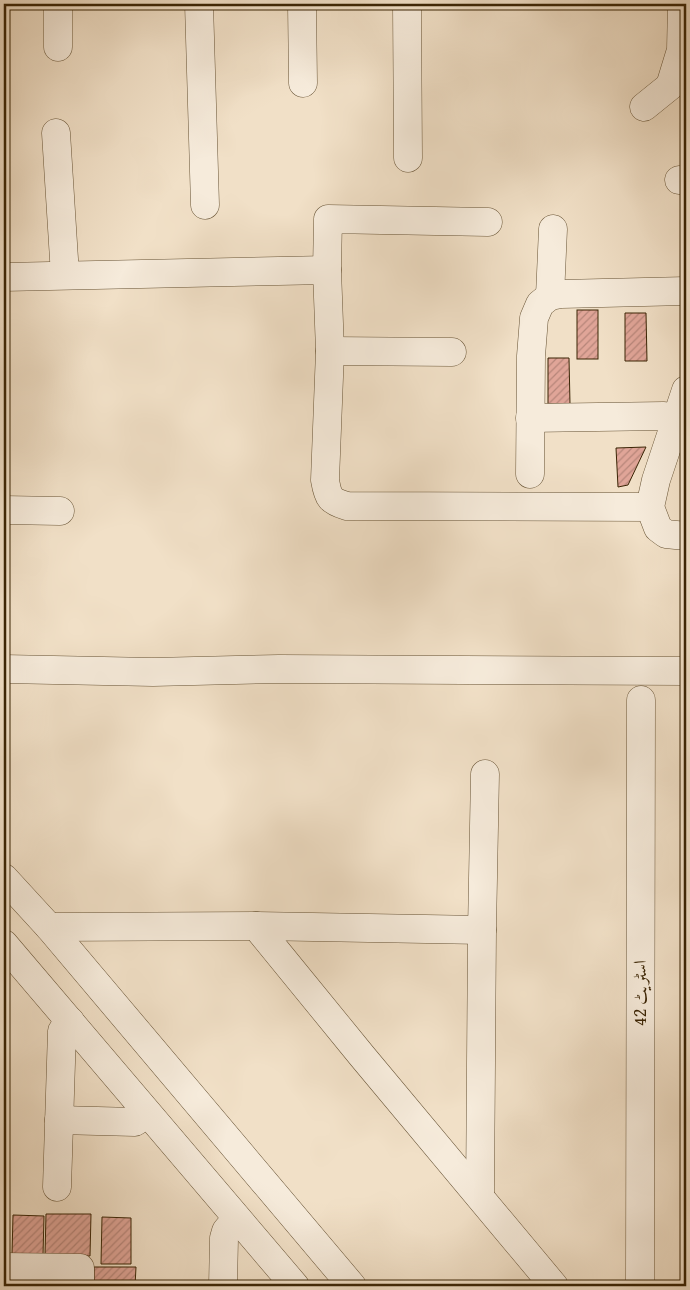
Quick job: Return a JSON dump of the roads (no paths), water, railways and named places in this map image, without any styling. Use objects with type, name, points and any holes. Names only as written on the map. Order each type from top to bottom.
[{"type":"street","points":[[58,4],[58,47]]},
{"type":"street","points":[[199,4],[205,205]]},
{"type":"street","points":[[302,4],[303,83]]},
{"type":"street","points":[[407,4],[408,158]]},
{"type":"street","points":[[644,107],[670,86],[681,50],[682,4]]},
{"type":"street","points":[[56,132],[65,275]]},
{"type":"street","points":[[488,222],[328,219],[327,270],[330,351],[326,480],[330,498],[336,503],[347,506],[654,518]]},
{"type":"street","points":[[550,296],[553,229]]},
{"type":"street","points":[[4,277],[327,270]]},
{"type":"street","points":[[530,474],[531,356],[534,318],[540,304],[550,296],[562,294],[686,291]]},
{"type":"street","points":[[330,351],[452,352]]},
{"type":"street","points":[[686,390],[656,480],[654,518],[666,534],[686,536]]},
{"type":"street","points":[[530,418],[664,416],[675,420]]},
{"type":"street","points":[[4,510],[60,511]]},
{"type":"street","points":[[4,669],[152,672],[279,669],[686,671]]},
{"type":"street","name":"اسٹریٹ 42","points":[[640,1286],[641,700]]},
{"type":"street","points":[[480,1196],[485,774]]},
{"type":"street","points":[[4,878],[50,927],[352,1286]]},
{"type":"street","points":[[50,927],[256,926],[482,930]]},
{"type":"street","points":[[256,926],[554,1286]]},
{"type":"street","points":[[4,944],[294,1286]]},
{"type":"street","points":[[57,1187],[62,1030],[70,1021]]},
{"type":"street","points":[[59,1120],[135,1122],[147,1113]]},
{"type":"street","points":[[223,1286],[224,1238],[226,1231],[236,1219]]},
{"type":"street","points":[[4,1267],[80,1268],[80,1286]]}]
